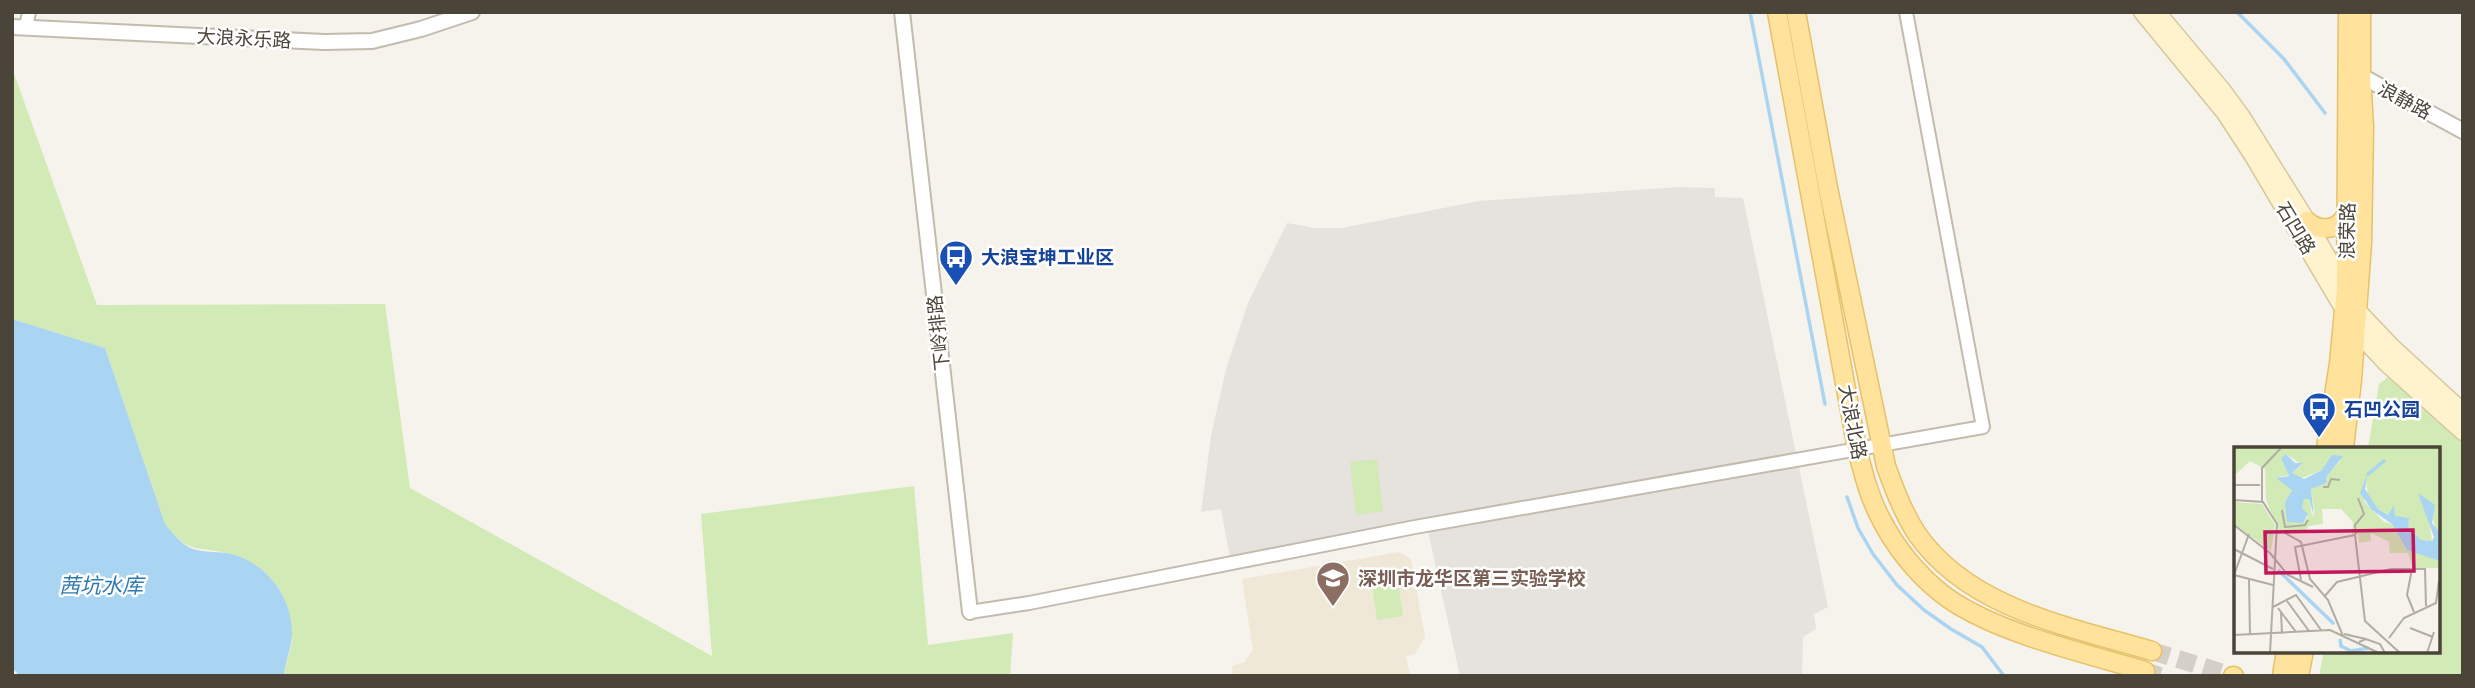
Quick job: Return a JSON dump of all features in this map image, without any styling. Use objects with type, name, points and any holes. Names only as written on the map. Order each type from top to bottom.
[{"type":"main road","name":"大浪北路","points":[[1777,12],[1857,449],[1880,519],[1905,558],[1942,594],[1984,618],[2031,636],[2145,671]]},
{"type":"main road","name":"大浪北路","points":[[1796,12],[1828,188],[1886,466],[1898,499],[1917,534],[1945,565],[1988,595],[2038,617],[2152,651]]},
{"type":"main road","name":"石凹路","points":[[2142,12],[2225,113],[2351,312],[2463,412]]},
{"type":"main road","name":"石凹路","points":[[2157,12],[2236,108],[2346,290]]},
{"type":"main road","name":"浪荣路","points":[[2326,447],[2351,312],[2364,180],[2364,127],[2354,72],[2348,12]]},
{"type":"main road","name":"浪荣路","points":[[2344,447],[2357,332],[2346,290],[2347,114],[2361,12]]},
{"type":"main road","points":[[2306,221],[2317,228],[2331,227],[2341,222],[2347,212]]},
{"type":"main road","points":[[2357,332],[2387,364],[2463,432]]},
{"type":"main road","points":[[2281,676],[2286,653]]},
{"type":"main road","points":[[2299,676],[2304,653]]},
{"type":"street","points":[[19,27],[29,12]]},
{"type":"street","name":"大浪永乐路","points":[[19,27],[324,42],[372,41],[421,29],[472,12]]},
{"type":"street","name":"下岭排路","points":[[902,12],[970,612]]},
{"type":"street","points":[[970,612],[1029,603],[1415,527],[1983,427],[1906,12]]},
{"type":"street","name":"浪静路","points":[[2354,72],[2463,131]]},
{"type":"shaded area","points":[[1679,187],[1715,188],[1715,197],[1743,198],[1828,607],[1814,614],[1816,629],[1803,637],[1802,676],[1460,676],[1427,527],[1231,563],[1221,509],[1201,512],[1211,436],[1226,369],[1248,303],[1287,223],[1315,228],[1342,228],[1479,201]]},
{"type":"shaded area","name":"深圳市龙华区第三实验学校","points":[[1399,552],[1411,559],[1425,637],[1415,654],[1406,656],[1410,676],[1233,676],[1232,666],[1244,662],[1253,650],[1242,579]]},
{"type":"green space","points":[[12,68],[97,305],[385,304],[410,488],[712,656],[701,514],[914,486],[928,645],[1013,633],[1010,676],[284,676],[292,633],[282,594],[275,583],[256,566],[230,554],[188,545],[165,524],[105,348],[12,319]]},
{"type":"green space","points":[[2392,377],[2463,443],[2463,676],[2319,676],[2324,653],[2440,653],[2440,447],[2368,447],[2379,384]]},
{"type":"green space","points":[[1377,459],[1383,511],[1356,515],[1350,462]]},
{"type":"green space","points":[[1396,567],[1403,616],[1377,620],[1370,571]]},
{"type":"water","name":"茜坑水库","points":[[12,319],[105,348],[165,524],[181,542],[193,549],[231,554],[256,565],[275,583],[282,595],[288,607],[292,633],[284,676],[20,676],[12,668]]},
{"type":"waterway","points":[[1750,12],[1825,404]]},
{"type":"waterway","points":[[2237,12],[2284,59],[2325,113]]},
{"type":"waterway","points":[[1847,497],[1858,528],[1873,554],[1897,585],[1924,610],[1982,647],[2004,676]]},
{"type":"tunnel","points":[[2152,651],[2233,676]]},
{"type":"tunnel","points":[[2145,671],[2160,676]]},
{"type":"place","name":"大浪宝坤工业区","points":[[956,287]]},
{"type":"place","name":"石凹公园","points":[[2319,439]]},
{"type":"place","name":"深圳市龙华区第三实验学校","points":[[1333,608]]}]
